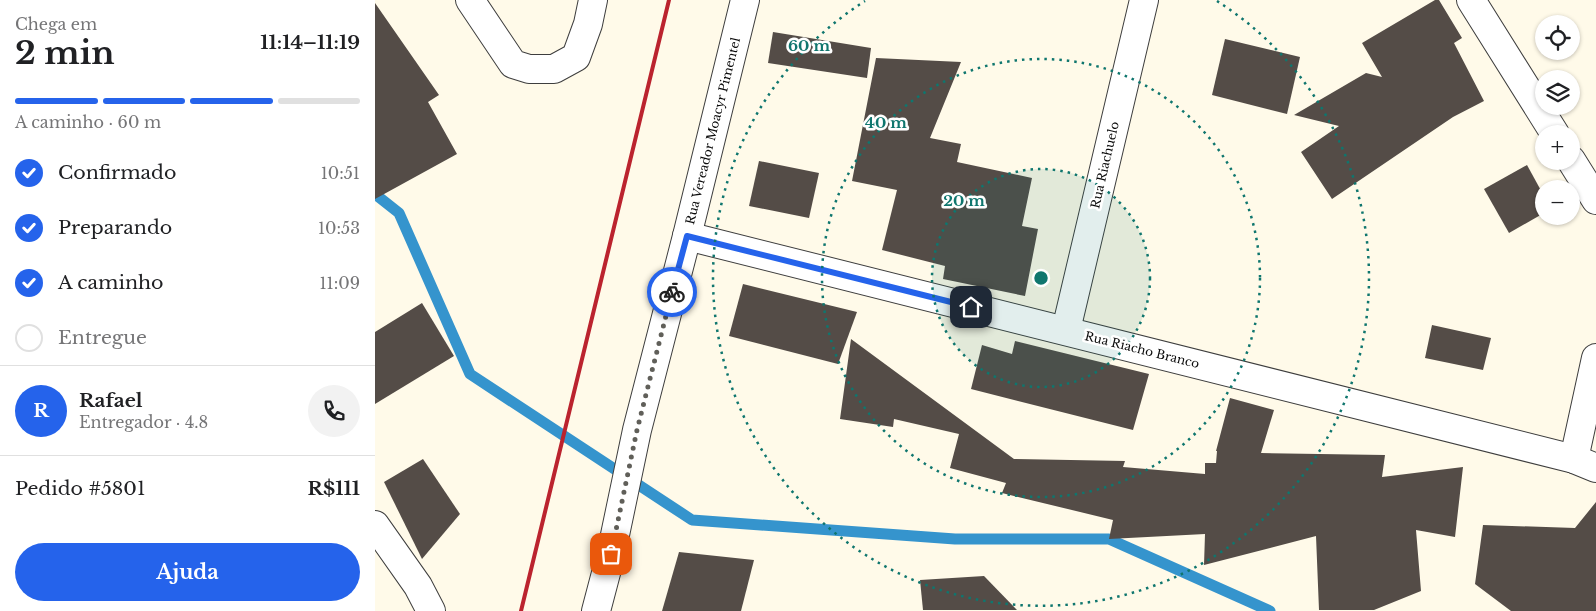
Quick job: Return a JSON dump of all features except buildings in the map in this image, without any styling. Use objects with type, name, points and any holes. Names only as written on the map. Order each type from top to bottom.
[{"type":"street","points":[[470,0],[513,64],[529,69],[554,69],[576,57],[588,24],[593,0]]},
{"type":"street","name":"Rua Vereador Moacyr Pimentel","points":[[596,611],[611,554],[637,430],[745,0]]},
{"type":"street","name":"Rua Riachuelo","points":[[1066,330],[1145,0]]},
{"type":"street","points":[[1471,0],[1549,125]]},
{"type":"street","points":[[1577,170],[1596,200]]},
{"type":"street","name":"Rua Riacho Branco","points":[[687,236],[1066,330],[1585,464]]},
{"type":"street","points":[[1585,464],[1596,358]]},
{"type":"street","points":[[375,525],[418,586],[431,611]]},
{"type":"waterway","points":[[375,194],[399,213],[470,374],[692,520],[955,539],[1109,539],[1270,611]]},
{"type":"railway","points":[[521,611],[669,0]]},
{"type":"way so far","points":[[611,554],[637,430],[672,292]]},
{"type":"route","points":[[672,292],[687,236],[971,307]]}]
